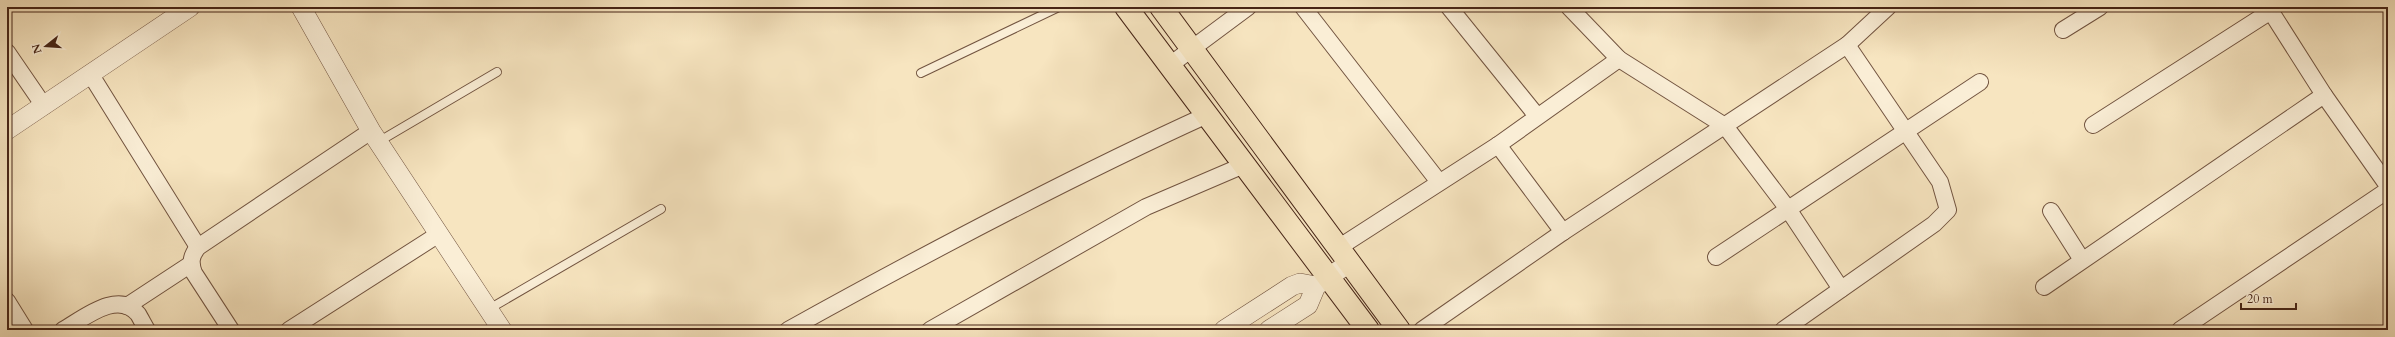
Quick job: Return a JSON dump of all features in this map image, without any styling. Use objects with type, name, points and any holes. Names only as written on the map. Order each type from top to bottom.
[{"type":"main road","points":[[1126,7],[1244,165],[1322,281],[1368,330]]},
{"type":"main road","points":[[1161,7],[1193,48],[1399,330]]},
{"type":"street","points":[[7,130],[91,75],[190,7]]},
{"type":"street","points":[[301,7],[374,136],[502,330]]},
{"type":"street","points":[[1170,65],[1248,7]]},
{"type":"street","points":[[1303,7],[1439,182]]},
{"type":"street","points":[[1449,7],[1537,116]]},
{"type":"street","points":[[1570,7],[1619,59],[1726,126],[1788,209],[1841,289]]},
{"type":"street","points":[[1422,330],[1563,232],[1726,126],[1847,44],[1888,7]]},
{"type":"street","points":[[2063,30],[2100,7]]},
{"type":"street","points":[[2094,125],[2270,9],[2324,95],[2388,186]]},
{"type":"street","points":[[1783,330],[1934,224],[1948,210],[1940,182],[1904,132],[1847,44]]},
{"type":"street","points":[[7,52],[44,106]]},
{"type":"street","points":[[1269,330],[1308,305],[1322,281],[1344,255],[1439,182],[1498,145],[1619,59]]},
{"type":"street","points":[[91,75],[198,247]]},
{"type":"street","points":[[1716,257],[1980,82]]},
{"type":"street","points":[[2044,287],[2324,95]]},
{"type":"street","points":[[788,330],[872,284],[1122,153],[1207,115]]},
{"type":"street","points":[[231,330],[194,273],[191,264],[192,255],[198,247],[374,136]]},
{"type":"street","points":[[1498,145],[1563,232]]},
{"type":"street","points":[[930,330],[1146,207],[1244,165]]},
{"type":"street","points":[[2180,330],[2388,190]]},
{"type":"street","points":[[2051,211],[2082,260]]},
{"type":"street","points":[[290,330],[439,234]]},
{"type":"street","points":[[127,306],[191,264]]},
{"type":"street","points":[[1224,330],[1292,286],[1300,283],[1322,281]]},
{"type":"street","points":[[7,301],[25,330]]},
{"type":"street","points":[[63,330],[103,307],[115,304],[127,306],[137,313],[147,330]]},
{"type":"lane","points":[[921,73],[1059,7]]},
{"type":"lane","points":[[374,136],[496,72]]},
{"type":"lane","points":[[488,309],[661,209]]}]
